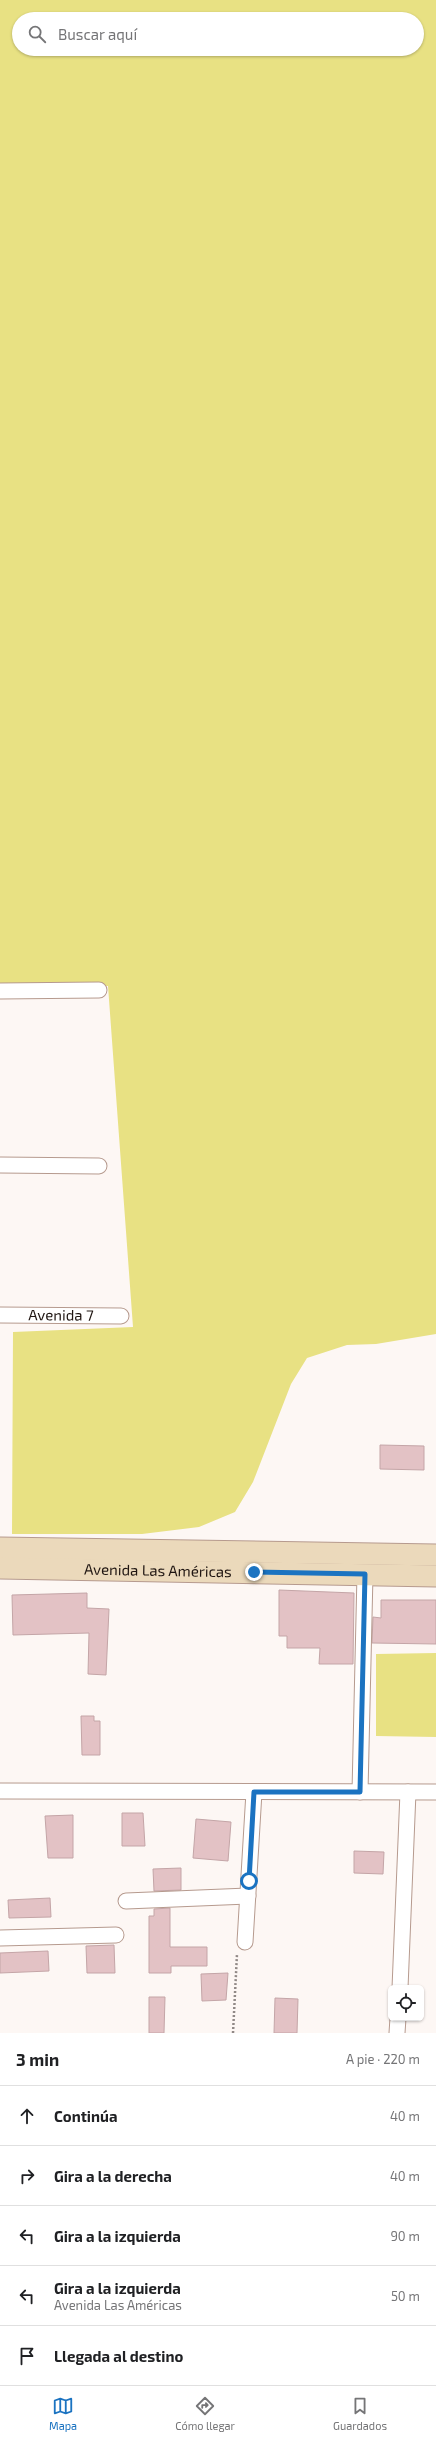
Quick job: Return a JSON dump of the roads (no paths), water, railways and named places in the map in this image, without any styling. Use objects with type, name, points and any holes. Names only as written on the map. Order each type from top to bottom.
[{"type":"main road","name":"Avenida Las Américas","points":[[0,1548],[436,1555]]},
{"type":"main road","name":"Avenida Las Américas","points":[[0,1568],[436,1576]]},
{"type":"street","points":[[0,991],[99,990]]},
{"type":"street","points":[[0,1165],[99,1166]]},
{"type":"street","name":"Avenida 7","points":[[0,1315],[122,1316]]},
{"type":"street","points":[[360,1792],[365,1574]]},
{"type":"street","points":[[0,1791],[436,1792]]},
{"type":"street","points":[[245,1942],[254,1792]]},
{"type":"street","points":[[400,1985],[408,1792]]},
{"type":"street","points":[[126,1901],[248,1896]]},
{"type":"street","points":[[0,1938],[116,1934]]},
{"type":"street","points":[[398,2021],[398,2033]]}]
